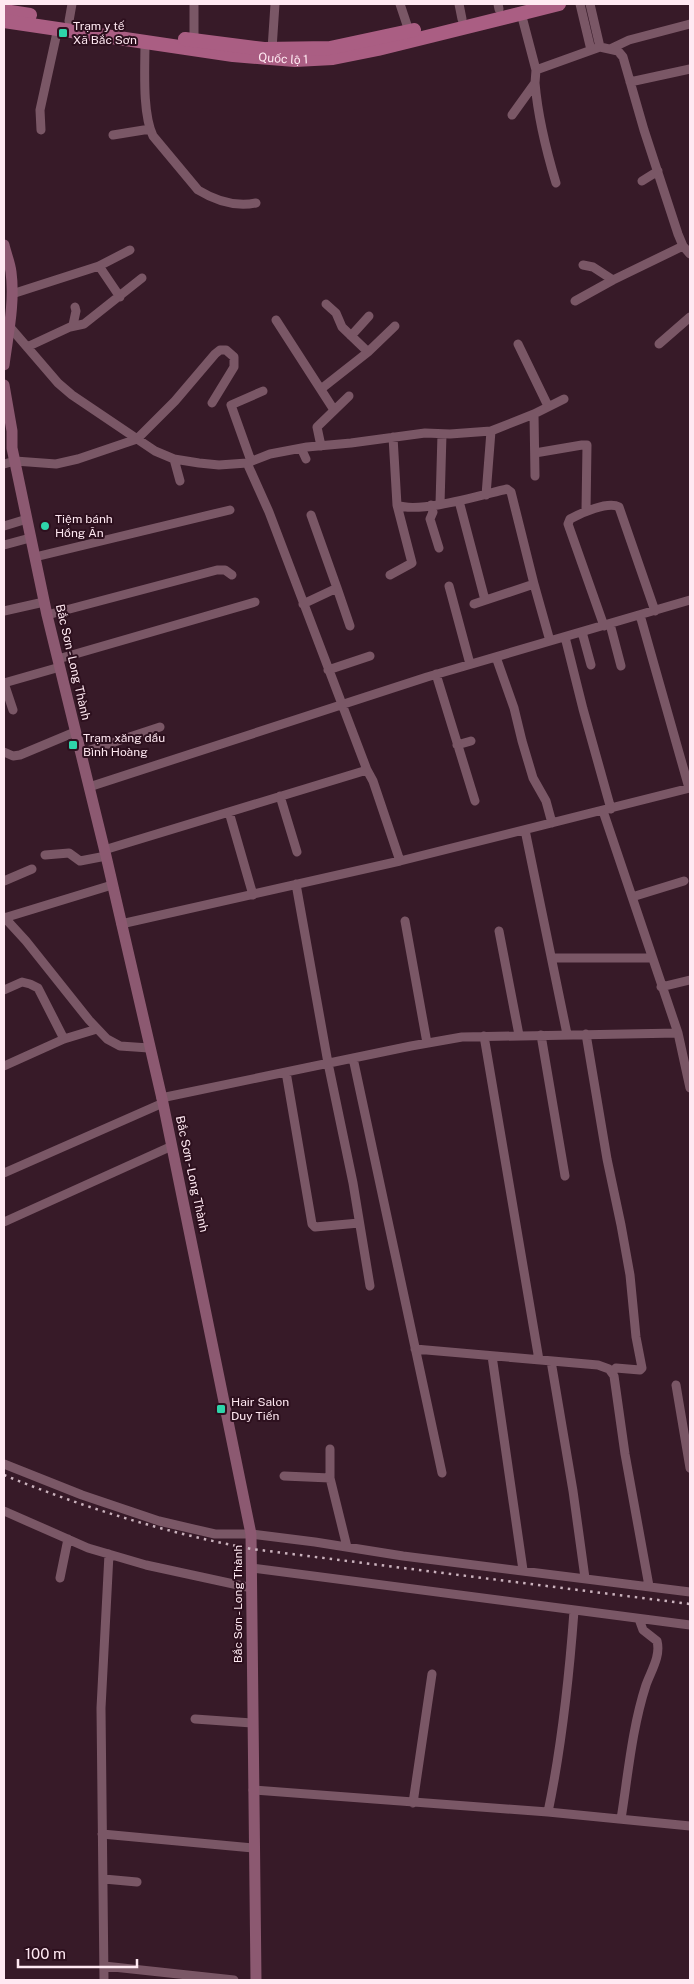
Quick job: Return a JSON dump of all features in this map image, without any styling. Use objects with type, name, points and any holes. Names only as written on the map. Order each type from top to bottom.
[{"type":"highway","name":"Quốc lộ 1","points":[[4,10],[144,42],[263,59],[295,60],[334,58],[378,49],[521,8],[559,4]]},
{"type":"highway","name":"Quốc lộ 1","points":[[4,21],[64,24],[272,49],[330,48],[462,19],[499,6],[521,8]]},
{"type":"main road","points":[[4,246],[9,300],[9,326],[4,365]]},
{"type":"main road","name":"Bắc Sơn - Long Thành","points":[[4,385],[10,462],[26,519],[47,615],[90,787],[162,1100],[251,1534],[253,1848],[256,1980]]},
{"type":"street","points":[[41,130],[40,110],[64,24],[72,4]]},
{"type":"street","points":[[194,4],[194,40]]},
{"type":"street","points":[[272,49],[275,4]]},
{"type":"street","points":[[400,4],[409,32]]},
{"type":"street","points":[[459,4],[462,19]]},
{"type":"street","points":[[580,4],[595,49]]},
{"type":"street","points":[[590,4],[595,49]]},
{"type":"street","points":[[521,8],[536,70],[537,112],[543,143],[556,183]]},
{"type":"street","points":[[610,49],[630,40],[690,24]]},
{"type":"street","points":[[144,42],[146,100],[150,129],[198,190],[206,195],[233,204],[256,203]]},
{"type":"street","points":[[536,70],[595,49],[618,51],[623,57],[683,246],[690,254]]},
{"type":"street","points":[[630,82],[667,72],[690,69]]},
{"type":"street","points":[[512,115],[535,83]]},
{"type":"street","points":[[113,135],[150,129]]},
{"type":"street","points":[[642,181],[658,171]]},
{"type":"street","points":[[575,301],[683,246]]},
{"type":"street","points":[[9,300],[99,266],[130,250]]},
{"type":"street","points":[[583,265],[593,267],[613,280]]},
{"type":"street","points":[[99,266],[120,297]]},
{"type":"street","points":[[26,347],[73,325],[84,324],[90,321],[142,278]]},
{"type":"street","points":[[326,304],[334,310],[342,327],[368,352]]},
{"type":"street","points":[[73,325],[75,307]]},
{"type":"street","points":[[351,336],[369,316]]},
{"type":"street","points":[[659,344],[690,317]]},
{"type":"street","points":[[276,320],[334,410]]},
{"type":"street","points":[[9,326],[58,383],[72,395],[154,451],[174,459],[219,465],[249,462],[270,454],[301,448],[425,433],[442,434],[491,431],[534,414],[564,399]]},
{"type":"street","points":[[321,389],[368,352],[395,326]]},
{"type":"street","points":[[518,344],[548,406]]},
{"type":"street","points":[[10,462],[56,464],[78,459],[137,439],[175,401],[215,354],[220,350],[226,350],[234,357],[234,366],[212,403]]},
{"type":"street","points":[[263,391],[231,405],[249,462],[328,670],[373,781],[400,861]]},
{"type":"street","points":[[321,446],[317,427],[349,396]]},
{"type":"street","points":[[534,414],[535,476]]},
{"type":"street","points":[[486,494],[491,431]]},
{"type":"street","points":[[439,548],[430,519],[436,505],[442,434]]},
{"type":"street","points":[[390,575],[412,563],[396,505],[393,437]]},
{"type":"street","points":[[536,453],[582,445],[587,446],[586,511]]},
{"type":"street","points":[[301,448],[306,459]]},
{"type":"street","points":[[174,459],[180,481]]},
{"type":"street","points":[[396,505],[407,508],[436,505],[507,490],[511,492],[550,641]]},
{"type":"street","points":[[458,501],[485,600]]},
{"type":"street","points":[[621,666],[568,524],[570,519],[586,511],[612,505],[619,507],[654,611]]},
{"type":"street","points":[[35,557],[230,510]]},
{"type":"street","points":[[311,515],[350,626]]},
{"type":"street","points":[[4,526],[26,519]]},
{"type":"street","points":[[4,545],[30,538]]},
{"type":"street","points":[[47,615],[217,570],[225,570],[232,575]]},
{"type":"street","points":[[474,604],[534,584]]},
{"type":"street","points":[[449,586],[470,664]]},
{"type":"street","points":[[303,604],[337,588]]},
{"type":"street","points":[[90,787],[436,674],[690,600]]},
{"type":"street","points":[[4,611],[44,602]]},
{"type":"street","points":[[13,710],[4,683],[59,663],[255,602]]},
{"type":"street","points":[[121,924],[400,861],[690,788],[640,615]]},
{"type":"street","points":[[582,632],[591,664]]},
{"type":"street","points":[[565,637],[607,810],[632,897],[678,1033],[689,1070],[690,1088]]},
{"type":"street","points":[[328,670],[370,656]]},
{"type":"street","points":[[496,657],[514,708],[533,778],[546,801],[552,823]]},
{"type":"street","points":[[436,674],[475,801]]},
{"type":"street","points":[[80,753],[160,727]]},
{"type":"street","points":[[4,752],[13,756],[20,756],[75,732]]},
{"type":"street","points":[[458,745],[471,741]]},
{"type":"street","points":[[45,855],[69,853],[80,861],[229,812],[367,770]]},
{"type":"street","points":[[373,781],[382,778]]},
{"type":"street","points":[[280,796],[297,852]]},
{"type":"street","points":[[229,812],[253,895]]},
{"type":"street","points":[[525,830],[567,1034]]},
{"type":"street","points":[[4,881],[32,869]]},
{"type":"street","points":[[632,897],[684,881]]},
{"type":"street","points":[[296,884],[309,946],[328,1063],[370,1286]]},
{"type":"street","points":[[112,885],[4,918],[26,941],[107,1039],[120,1046],[149,1048]]},
{"type":"street","points":[[405,921],[427,1042]]},
{"type":"street","points":[[499,931],[519,1036]]},
{"type":"street","points":[[552,958],[652,958]]},
{"type":"street","points":[[662,987],[690,980]]},
{"type":"street","points":[[4,990],[22,982],[38,988],[64,1040]]},
{"type":"street","points":[[4,1066],[64,1040],[97,1029]]},
{"type":"street","points":[[4,1173],[162,1100],[427,1042],[484,1036],[678,1033]]},
{"type":"street","points":[[586,1034],[607,1159],[626,1250],[636,1338],[642,1368],[640,1370],[615,1368],[612,1372]]},
{"type":"street","points":[[541,1035],[565,1176]]},
{"type":"street","points":[[484,1036],[539,1360]]},
{"type":"street","points":[[353,1058],[442,1474]]},
{"type":"street","points":[[286,1072],[312,1224],[315,1227],[324,1227],[359,1223]]},
{"type":"street","points":[[4,1222],[172,1146]]},
{"type":"street","points":[[416,1349],[598,1365],[612,1372],[649,1586]]},
{"type":"street","points":[[492,1356],[523,1570]]},
{"type":"street","points":[[552,1361],[585,1578]]},
{"type":"street","points":[[676,1386],[690,1468]]},
{"type":"street","points":[[330,1449],[330,1478],[347,1547]]},
{"type":"street","points":[[4,1464],[82,1495],[159,1521],[215,1534],[251,1534],[690,1592]]},
{"type":"street","points":[[284,1476],[330,1478]]},
{"type":"street","points":[[4,1511],[68,1539],[109,1554],[163,1569],[252,1588]]},
{"type":"street","points":[[60,1578],[68,1539]]},
{"type":"street","points":[[104,1980],[101,1708],[109,1554]]},
{"type":"street","points":[[252,1568],[690,1625]]},
{"type":"street","points":[[548,1812],[568,1691],[574,1611]]},
{"type":"street","points":[[621,1819],[634,1739],[646,1687],[658,1652],[657,1641],[643,1630],[640,1619]]},
{"type":"street","points":[[413,1803],[432,1674]]},
{"type":"street","points":[[195,1719],[252,1723]]},
{"type":"street","points":[[253,1790],[548,1812],[690,1826]]},
{"type":"street","points":[[102,1834],[253,1848]]},
{"type":"street","points":[[104,1880],[138,1882]]},
{"type":"street","points":[[104,1966],[234,1980]]},
{"type":"railway","points":[[4,1475],[95,1509],[220,1543],[252,1549],[690,1604]]},
{"type":"place","name":"Trạm y tế Xã Bắc Sơn","points":[[63,33]]},
{"type":"place","name":"Tiệm bánh Hồng Ân","points":[[45,526]]},
{"type":"place","name":"Trạm xăng dầu Bình Hoàng","points":[[73,745]]},
{"type":"place","name":"Hair Salon Duy Tiến","points":[[221,1409]]}]
